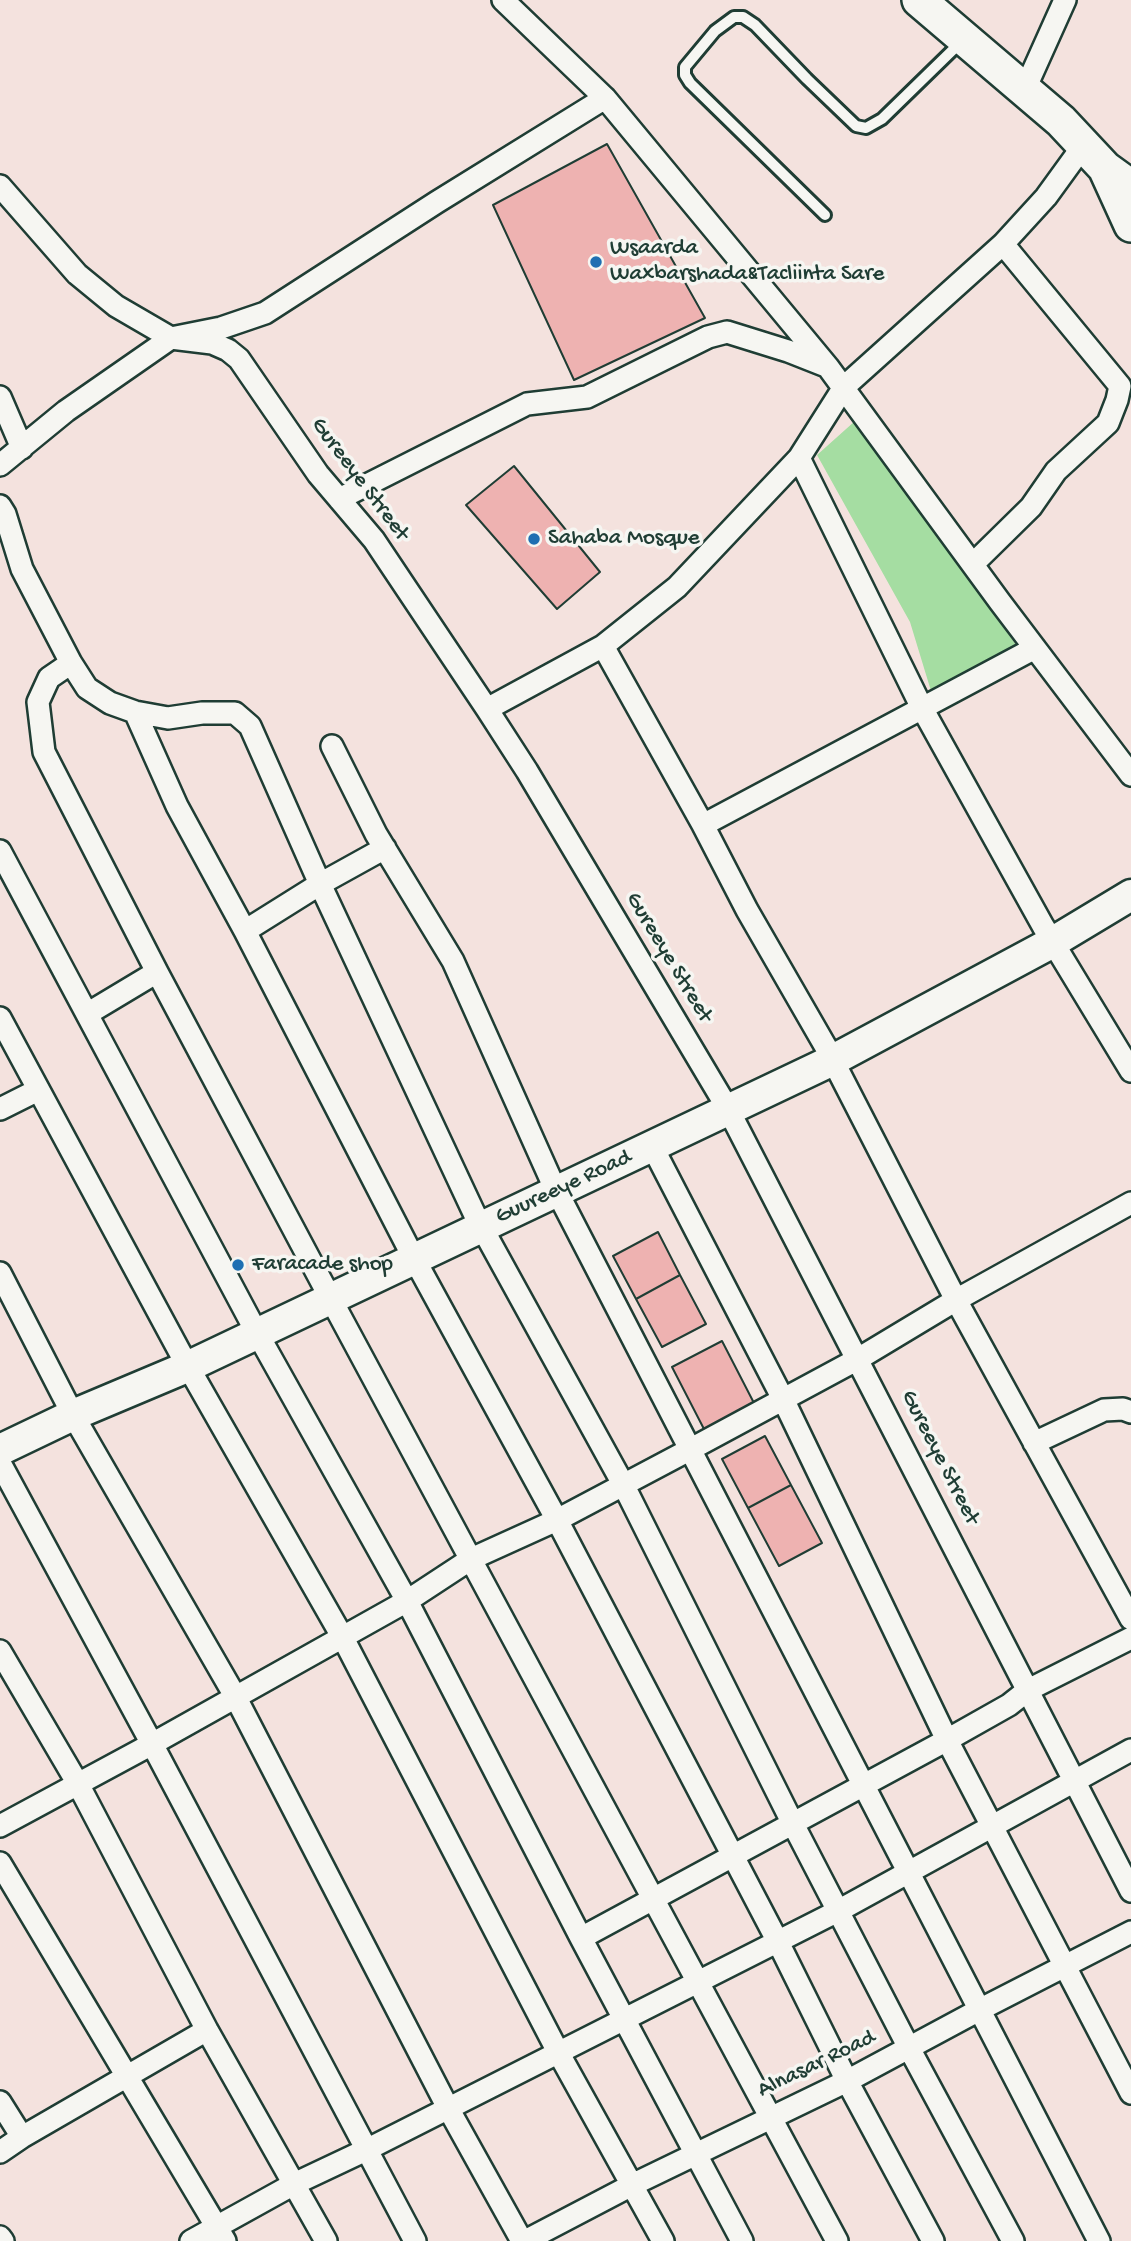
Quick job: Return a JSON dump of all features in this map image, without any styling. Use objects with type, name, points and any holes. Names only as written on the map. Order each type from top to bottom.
[{"type":"main road","points":[[919,0],[1061,121],[1106,167],[1131,225]]},
{"type":"street","points":[[503,0],[605,98],[828,367],[1131,775]]},
{"type":"street","points":[[1025,89],[1065,0]]},
{"type":"street","points":[[0,466],[66,411],[171,338],[221,328],[265,313],[436,202],[605,98]]},
{"type":"street","points":[[487,709],[603,646],[677,587],[799,458],[844,387],[1003,244],[1046,197],[1106,167]]},
{"type":"street","name":"Gureeye Street","points":[[0,186],[77,274],[116,306],[171,338],[212,343],[228,350],[239,359],[318,474],[374,540],[487,709],[527,771],[728,1109],[1131,1891]]},
{"type":"street","points":[[973,564],[1031,507],[1056,471],[1108,423],[1125,381],[1003,244]]},
{"type":"street","points":[[339,499],[527,404],[587,397],[708,337],[727,332],[828,367]]},
{"type":"street","points":[[0,397],[22,448]]},
{"type":"street","points":[[799,458],[922,708],[1053,942],[1131,1071]]},
{"type":"street","points":[[0,506],[22,569],[87,688],[110,703],[135,712],[169,718],[202,713],[235,713],[250,726],[320,884],[481,1227],[623,1484],[793,1824],[1013,2241]]},
{"type":"street","points":[[603,646],[832,1060],[956,1300],[1131,1619]]},
{"type":"street","points":[[703,825],[1035,648]]},
{"type":"street","points":[[71,663],[49,678],[38,702],[44,752],[157,972],[837,2241]]},
{"type":"street","points":[[135,712],[177,806],[414,1259],[557,1520],[778,1942],[847,2081],[933,2241]]},
{"type":"street","points":[[332,746],[385,848],[453,961],[556,1191],[1100,2241]]},
{"type":"street","points":[[245,932],[320,884],[385,848]]},
{"type":"street","points":[[0,851],[258,1333],[407,1601],[580,1938],[743,2241]]},
{"type":"street","name":"Guureeye Road","points":[[0,1450],[73,1415],[187,1367],[832,1060],[1126,901]]},
{"type":"street","points":[[87,1014],[157,972]]},
{"type":"street","points":[[0,1018],[187,1367],[343,1638],[558,2052],[663,2241]]},
{"type":"street","points":[[0,1109],[38,1090]]},
{"type":"street","points":[[652,1146],[783,1399],[947,1740],[1131,2093]]},
{"type":"street","points":[[0,1826],[343,1638],[407,1601],[471,1559],[557,1520],[858,1359],[956,1300],[1131,1203]]},
{"type":"street","points":[[0,1273],[73,1415],[235,1696],[448,2108],[523,2241]]},
{"type":"street","points":[[1034,1443],[1104,1410],[1123,1409],[1131,1412]]},
{"type":"street","points":[[0,1463],[415,2241]]},
{"type":"street","points":[[580,1938],[947,1740],[1009,1705],[1028,1690],[1131,1638]]},
{"type":"street","points":[[0,1651],[78,1784],[207,2029],[326,2241]]},
{"type":"street","points":[[191,2241],[221,2234],[294,2184],[838,1911],[1131,1750]]},
{"type":"street","points":[[0,1863],[221,2234]]},
{"type":"street","name":"Alnasar Road","points":[[523,2241],[771,2116],[847,2081],[1131,1932]]},
{"type":"street","points":[[0,2152],[207,2029]]},
{"type":"street","points":[[0,2102],[22,2137]]},
{"type":"street","points":[[0,2237],[3,2241]]},
{"type":"lane","points":[[825,215],[690,83],[685,75],[685,66],[715,31],[734,17],[743,17],[755,24],[856,126],[866,128],[882,119],[965,38]]},
{"type":"green space","points":[[855,421],[1022,653],[931,691],[910,622],[817,455]]},
{"type":"building","name":"Wsaarda Waxbarshada&Tacliinta Sare","points":[[607,144],[705,318],[574,380],[493,205]]},
{"type":"building","name":"Sahaba Mosque","points":[[514,466],[600,572],[557,609],[466,505]]},
{"type":"building","points":[[658,1232],[680,1275],[636,1299],[613,1256]]},
{"type":"building","points":[[680,1275],[706,1324],[662,1347],[636,1299]]},
{"type":"building","points":[[722,1341],[755,1405],[705,1431],[672,1367]]},
{"type":"building","points":[[765,1436],[791,1485],[748,1508],[722,1459]]},
{"type":"building","points":[[791,1485],[822,1543],[779,1566],[748,1508]]},
{"type":"place","name":"Wsaarda Waxbarshada&Tacliinta Sare","points":[[596,262]]},
{"type":"place","name":"Sahaba Mosque","points":[[534,539]]},
{"type":"place","name":"Faracade shop","points":[[238,1265]]}]
